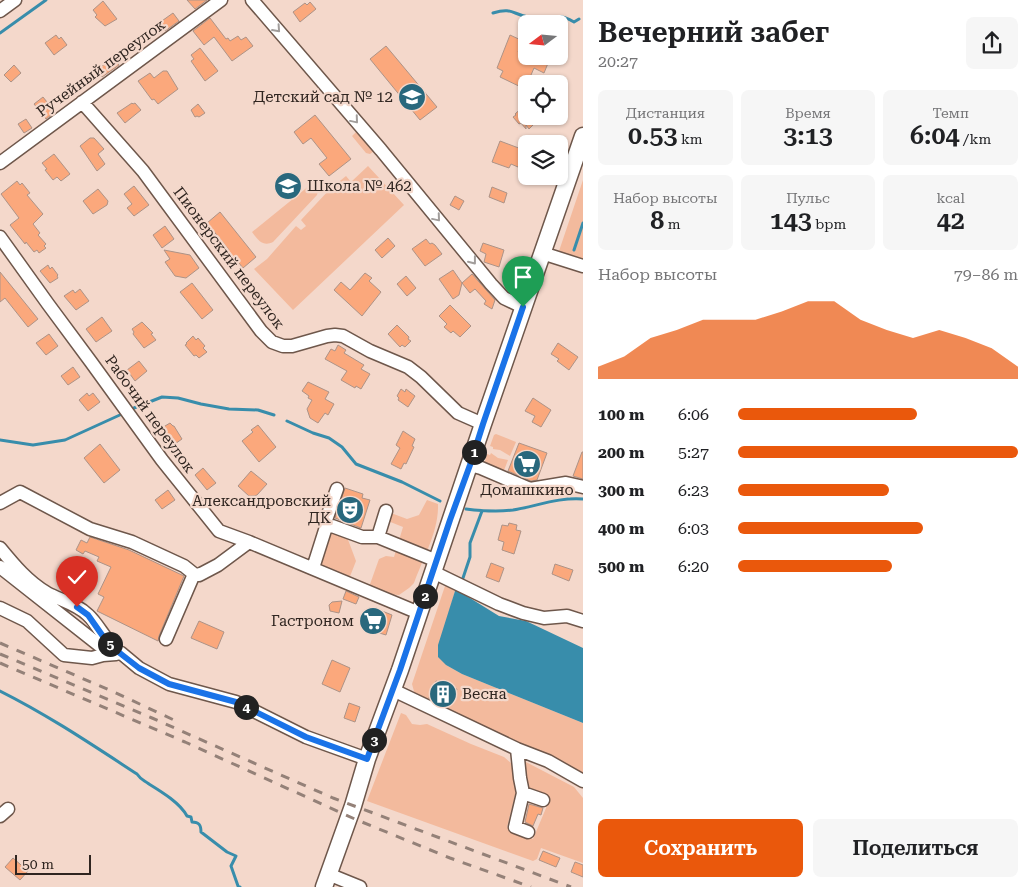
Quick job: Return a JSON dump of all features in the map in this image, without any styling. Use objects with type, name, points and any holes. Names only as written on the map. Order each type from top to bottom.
[{"type":"main road","points":[[326,881],[583,136]]},
{"type":"street","points":[[0,11],[15,0]]},
{"type":"street","name":"Ручейный переулок","points":[[0,163],[222,0]]},
{"type":"street","points":[[252,0],[381,150],[491,284],[504,298],[523,307]]},
{"type":"street","name":"Пионерский переулок","points":[[82,102],[143,171],[261,331],[272,342],[283,346],[292,346],[327,336],[343,336],[370,351],[408,367],[421,376],[458,413],[483,424]]},
{"type":"street","name":"Рабочий переулок","points":[[0,236],[198,507],[219,531],[419,613]]},
{"type":"street","points":[[542,253],[583,266]]},
{"type":"street","points":[[470,465],[530,489],[566,483],[583,487]]},
{"type":"street","points":[[313,568],[326,527],[326,520],[337,489]]},
{"type":"street","points":[[0,503],[20,492],[90,529],[132,542],[184,566],[194,574],[200,575],[218,565],[249,542]]},
{"type":"street","points":[[378,537],[386,511]]},
{"type":"street","points":[[326,527],[332,526],[362,537],[378,537],[499,604],[523,613],[544,618],[567,616],[583,621]]},
{"type":"street","points":[[0,548],[29,580],[47,593],[77,607],[88,615],[107,642],[139,668],[169,684],[236,702],[306,737],[367,759]]},
{"type":"street","points":[[0,568],[99,645],[121,654]]},
{"type":"street","points":[[166,639],[194,574]]},
{"type":"street","points":[[0,608],[27,622],[64,655],[92,658],[121,654]]},
{"type":"street","points":[[393,690],[517,749],[548,761],[583,781]]},
{"type":"street","points":[[517,749],[522,793],[515,827],[528,832]]},
{"type":"street","points":[[522,793],[543,800]]},
{"type":"street","points":[[326,881],[360,887]]},
{"type":"shaded area","points":[[358,130],[374,151],[370,154],[366,153],[352,136]]},
{"type":"shaded area","points":[[368,166],[404,205],[293,310],[254,269],[267,259],[296,226],[301,230],[306,226],[301,220],[330,189],[346,176],[351,182]]},
{"type":"shaded area","points":[[583,180],[583,262],[558,254]]},
{"type":"shaded area","points":[[315,181],[319,187],[317,195],[273,242],[266,244],[259,240],[252,232]]},
{"type":"shaded area","points":[[496,434],[516,442],[510,456],[490,446]]},
{"type":"shaded area","points":[[491,453],[498,458],[508,460],[503,473],[484,465],[487,454],[490,455]]},
{"type":"shaded area","points":[[427,500],[438,504],[438,514],[430,544],[414,583],[399,595],[387,594],[369,587],[379,559],[386,556],[394,557],[403,527],[388,521],[391,513],[407,519],[419,515]]},
{"type":"shaded area","points":[[330,531],[347,537],[356,561],[349,579],[320,567],[318,562]]},
{"type":"shaded area","points":[[445,586],[455,591],[447,619],[446,665],[462,674],[583,723],[583,775],[415,695],[412,684]]},
{"type":"shaded area","points":[[401,713],[406,715],[412,724],[427,724],[504,757],[511,763],[516,791],[507,827],[533,839],[549,801],[529,792],[525,787],[524,761],[574,787],[583,798],[583,863],[541,848],[537,859],[533,861],[367,801]]},
{"type":"water","points":[[457,590],[499,616],[526,621],[583,648],[583,723],[462,674],[446,665],[438,657],[438,645],[455,591]]},
{"type":"building","points":[[187,0],[207,0],[195,9]]},
{"type":"building","points":[[103,1],[117,19],[105,26],[95,17],[97,15],[93,10]]},
{"type":"building","points":[[310,2],[316,9],[300,22],[293,12],[305,3],[307,5]]},
{"type":"building","points":[[173,13],[179,21],[165,31],[159,23]]},
{"type":"building","points":[[210,18],[226,39],[228,38],[230,41],[238,36],[241,40],[246,37],[253,46],[232,61],[214,37],[204,45],[193,31]]},
{"type":"building","points":[[56,35],[59,39],[61,37],[67,45],[54,55],[45,43]]},
{"type":"building","points":[[510,35],[518,39],[518,65],[547,65],[544,73],[534,68],[531,75],[518,75],[518,86],[500,77],[503,71],[497,68]]},
{"type":"building","points":[[386,46],[437,107],[420,120],[370,59]]},
{"type":"building","points":[[200,48],[218,71],[205,81],[191,61],[194,59],[191,55]]},
{"type":"building","points":[[114,58],[119,65],[102,77],[96,70]]},
{"type":"building","points":[[14,65],[21,73],[11,82],[4,75]]},
{"type":"building","points":[[163,71],[167,71],[178,89],[158,104],[154,99],[152,100],[138,81],[150,73],[154,78]]},
{"type":"building","points":[[43,97],[55,112],[46,119],[34,104]]},
{"type":"building","points":[[135,103],[141,110],[125,123],[117,113]]},
{"type":"building","points":[[198,104],[205,113],[195,117],[191,110]]},
{"type":"building","points":[[518,111],[518,123],[513,117]]},
{"type":"building","points":[[315,115],[351,159],[329,176],[319,164],[327,158],[311,138],[303,144],[294,132]]},
{"type":"building","points":[[26,119],[32,128],[24,133],[18,124]]},
{"type":"building","points":[[90,138],[94,138],[104,149],[98,154],[105,164],[97,171],[80,146]]},
{"type":"building","points":[[500,141],[518,148],[518,167],[511,164],[509,168],[492,162]]},
{"type":"building","points":[[54,154],[70,174],[61,181],[57,177],[53,180],[42,163]]},
{"type":"building","points":[[17,181],[20,185],[22,183],[30,193],[27,195],[43,214],[33,224],[40,233],[38,235],[46,244],[44,246],[46,248],[39,253],[37,250],[34,252],[26,242],[25,244],[10,225],[19,218],[1,194]]},
{"type":"building","points":[[134,186],[149,205],[134,216],[127,208],[132,204],[124,194]]},
{"type":"building","points":[[492,187],[507,193],[504,203],[489,197]]},
{"type":"building","points":[[98,189],[108,201],[107,205],[93,214],[83,201]]},
{"type":"building","points":[[455,196],[464,201],[459,210],[450,205]]},
{"type":"building","points":[[220,212],[256,257],[243,268],[234,257],[229,260],[224,254],[229,250],[207,223]]},
{"type":"building","points":[[165,226],[174,239],[162,248],[153,235]]},
{"type":"building","points":[[388,238],[395,246],[382,258],[375,250]]},
{"type":"building","points":[[426,239],[430,244],[435,245],[442,254],[425,266],[412,249]]},
{"type":"building","points":[[483,243],[504,250],[499,267],[484,262],[486,254],[480,251]]},
{"type":"building","points":[[164,250],[190,255],[199,268],[186,278],[175,276],[165,262],[170,259]]},
{"type":"building","points":[[48,265],[58,275],[58,278],[50,283],[40,271]]},
{"type":"building","points":[[453,270],[462,283],[459,295],[453,299],[439,279]]},
{"type":"building","points":[[0,272],[38,319],[28,327],[5,298],[0,302]]},
{"type":"building","points":[[365,273],[372,278],[369,281],[381,292],[362,316],[334,290],[341,282],[350,290]]},
{"type":"building","points":[[472,274],[495,300],[492,309],[484,304],[486,301],[475,289],[470,293],[462,283]]},
{"type":"building","points":[[406,276],[416,288],[407,296],[397,284]]},
{"type":"building","points":[[192,283],[213,310],[202,319],[180,292]]},
{"type":"building","points":[[80,289],[89,301],[76,310],[64,296],[73,290],[75,293]]},
{"type":"building","points":[[450,305],[471,326],[460,337],[444,327],[447,324],[439,316]]},
{"type":"building","points":[[102,317],[112,331],[96,342],[86,329]]},
{"type":"building","points":[[142,322],[153,333],[151,334],[156,340],[144,348],[133,334],[132,329]]},
{"type":"building","points":[[397,325],[411,341],[405,347],[402,345],[400,347],[388,334]]},
{"type":"building","points":[[49,334],[58,346],[46,355],[36,343]]},
{"type":"building","points":[[193,336],[196,340],[198,338],[205,346],[203,348],[207,352],[199,358],[196,355],[194,356],[185,345]]},
{"type":"building","points":[[558,343],[578,357],[569,370],[557,361],[559,359],[551,354]]},
{"type":"building","points":[[338,345],[346,350],[344,353],[364,365],[361,369],[370,374],[361,389],[356,386],[355,388],[341,380],[347,371],[325,359],[331,349],[335,351]]},
{"type":"building","points":[[139,361],[147,371],[135,381],[127,370]]},
{"type":"building","points":[[73,367],[80,377],[68,385],[61,376]]},
{"type":"building","points":[[308,382],[329,392],[325,399],[334,404],[328,415],[325,413],[318,423],[310,418],[307,409],[312,400],[302,391]]},
{"type":"building","points":[[401,389],[405,392],[406,389],[415,396],[408,407],[398,400],[397,396]]},
{"type":"building","points":[[87,393],[89,396],[93,393],[100,402],[88,411],[79,400]]},
{"type":"building","points":[[533,398],[551,410],[541,427],[532,422],[535,416],[525,411]]},
{"type":"building","points":[[170,423],[182,439],[172,446],[160,429]]},
{"type":"building","points":[[258,425],[276,447],[259,462],[242,441]]},
{"type":"building","points":[[403,431],[415,439],[412,446],[414,447],[406,464],[404,463],[401,469],[391,464],[400,448],[396,445]]},
{"type":"building","name":"Домашкино","points":[[519,443],[547,453],[537,480],[531,481],[508,471]]},
{"type":"building","points":[[100,444],[120,470],[104,483],[84,458]]},
{"type":"building","points":[[583,452],[583,479],[573,476]]},
{"type":"building","points":[[203,468],[216,483],[207,490],[195,475]]},
{"type":"building","points":[[251,471],[267,484],[254,496],[249,496],[238,486]]},
{"type":"building","name":"Александровский ДК","points":[[345,488],[363,494],[362,498],[370,500],[361,528],[335,518]]},
{"type":"building","points":[[168,490],[175,500],[162,509],[155,500]]},
{"type":"building","points":[[509,523],[517,525],[516,530],[521,531],[514,554],[502,550],[504,542],[498,540],[502,525],[508,526]]},
{"type":"building","points":[[90,537],[129,550],[184,576],[158,641],[97,611],[104,597],[98,594],[111,567],[97,561],[99,557],[85,551],[83,554],[76,550],[81,540],[87,543]]},
{"type":"building","points":[[491,563],[504,568],[499,582],[486,577]]},
{"type":"building","points":[[555,564],[573,570],[569,581],[552,574]]},
{"type":"building","points":[[346,591],[359,597],[356,604],[343,599]]},
{"type":"building","points":[[342,601],[339,613],[330,611],[329,605],[332,602]]},
{"type":"building","points":[[382,611],[392,615],[386,635],[363,628],[368,612],[380,616]]},
{"type":"building","points":[[199,621],[224,632],[217,649],[191,638]]},
{"type":"building","points":[[332,660],[350,668],[340,692],[322,684]]},
{"type":"building","name":"Весна","points":[[436,681],[457,689],[449,707],[429,698]]},
{"type":"building","points":[[349,703],[360,707],[355,722],[344,718]]},
{"type":"building","points":[[529,804],[543,808],[541,815],[538,814],[533,826],[525,822]]},
{"type":"building","points":[[543,851],[560,858],[556,867],[539,860]]},
{"type":"building","points":[[13,858],[28,871],[20,880],[5,867]]},
{"type":"building","points":[[575,862],[583,865],[583,877],[571,872]]},
{"type":"waterway","points":[[0,33],[46,0]]},
{"type":"waterway","points":[[493,13],[508,11],[523,16],[548,19],[561,17],[574,22],[579,19]]},
{"type":"waterway","points":[[574,250],[583,223]]},
{"type":"waterway","points":[[134,408],[162,397],[178,398],[229,409],[258,410],[274,415]]},
{"type":"waterway","points":[[0,440],[33,445],[65,440],[122,414]]},
{"type":"waterway","points":[[287,421],[329,438],[342,447],[356,464],[402,482],[440,501]]},
{"type":"waterway","points":[[466,509],[507,511],[557,501],[583,499]]},
{"type":"waterway","points":[[463,578],[470,557],[470,543],[482,511]]},
{"type":"waterway","points":[[0,691],[86,741],[137,774],[141,779],[175,802],[187,816],[191,817],[192,822],[199,824],[201,832],[227,852],[236,856],[231,866],[240,887]]},
{"type":"railway","points":[[0,643],[176,721]]},
{"type":"railway","points":[[0,654],[152,718],[333,798],[571,887]]},
{"type":"railway","points":[[0,663],[185,742],[357,820],[450,858],[531,887]]},
{"type":"place","name":"Детский сад № 12","points":[[412,97]]},
{"type":"place","name":"Школа № 462","points":[[288,186]]},
{"type":"place","name":"Домашкино","points":[[527,464]]},
{"type":"place","name":"Александровский ДК","points":[[350,510]]},
{"type":"place","name":"Гастроном","points":[[373,621]]},
{"type":"place","name":"Весна","points":[[443,694]]},
{"type":"route","points":[[77,607],[88,615],[107,642],[121,654],[139,668],[169,684],[236,702],[306,737],[367,759],[400,670],[523,307]]}]
